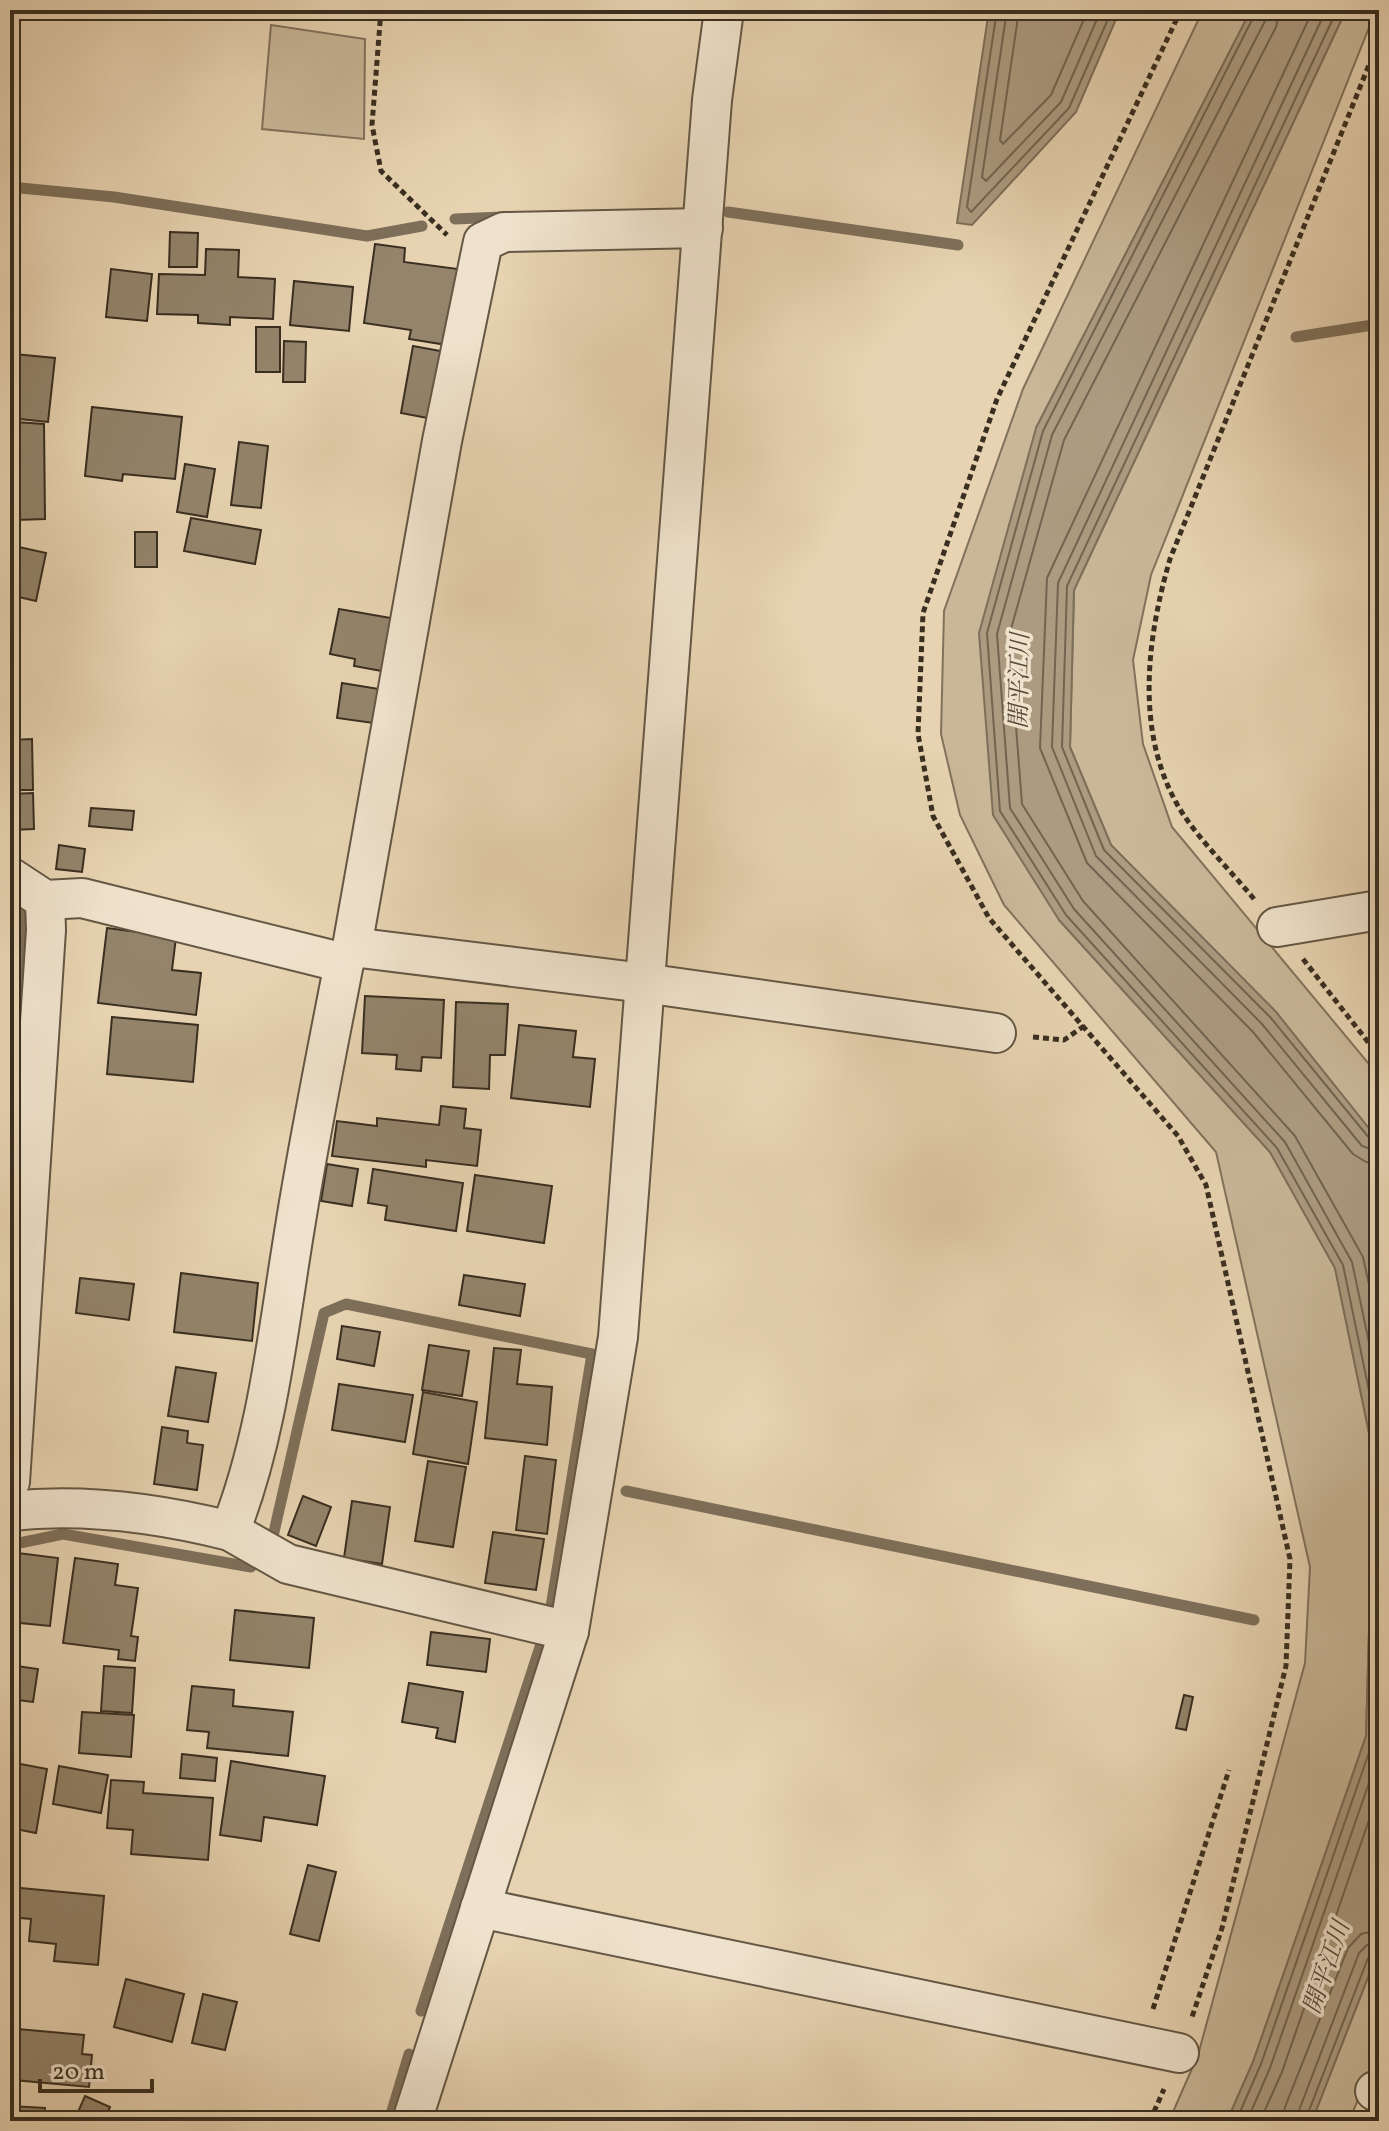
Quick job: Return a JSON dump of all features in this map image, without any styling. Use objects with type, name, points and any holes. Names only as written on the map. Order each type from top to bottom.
[{"type":"street","points":[[412,2121],[569,1631],[618,1337],[712,100],[724,10]]},
{"type":"street","points":[[230,1531],[243,1497],[277,1354],[301,1188],[348,955],[442,441],[483,242],[504,232],[703,228]]},
{"type":"street","points":[[10,877],[45,900],[82,898],[348,955],[644,983],[996,1033]]},
{"type":"street","points":[[10,1482],[45,900]]},
{"type":"street","points":[[1277,927],[1379,910]]},
{"type":"street","points":[[10,1511],[49,1507],[188,1520],[230,1531],[288,1564],[569,1631]]},
{"type":"street","points":[[480,1908],[1179,2053]]},
{"type":"path","points":[[381,10],[372,125],[381,171],[449,237],[483,242]]},
{"type":"path","points":[[1150,2121],[1179,2053],[1222,1928],[1286,1666],[1290,1559],[1206,1185],[1178,1136],[989,918],[933,816],[918,734],[923,613],[997,399],[1181,10]]},
{"type":"path","points":[[1379,40],[1170,559],[1155,609],[1149,662],[1150,721],[1163,773],[1183,814],[1379,1056]]},
{"type":"path","points":[[996,1033],[1064,1040],[1084,1026]]},
{"type":"path","points":[[1142,2045],[1229,1770]]},
{"type":"shaded area","points":[[1203,10],[1251,10],[1036,428],[1059,920],[1270,1152],[1335,1268],[1374,1457],[1366,1736],[1253,2062],[1227,2121],[1169,2121],[1198,2055],[1305,1663],[1310,1567],[1216,1152],[1004,905],[960,815],[941,734],[944,611],[1023,389]]},
{"type":"shaded area","points":[[1346,10],[1376,10],[1151,575],[1133,660],[1143,744],[1172,827],[1379,1076],[1379,1141],[1276,1012],[1111,845],[1070,747],[1074,590]]},
{"type":"shaded area","points":[[271,25],[365,39],[364,139],[262,129]]},
{"type":"shaded area","points":[[1379,1949],[1379,2050],[1349,2121],[1312,2121]]},
{"type":"water","points":[[989,10],[1120,10],[1076,112],[972,225],[957,223]]},
{"type":"water","name":"開平江川","points":[[1251,10],[1346,10],[1074,590],[1070,747],[1111,845],[1276,1012],[1379,1141],[1379,1949],[1312,2121],[1227,2121],[1253,2062],[1366,1736],[1374,1457],[1335,1268],[1270,1152],[1059,920],[993,815],[979,633],[1036,428]]},
{"type":"building","points":[[170,232],[198,233],[197,267],[169,267]]},
{"type":"building","points":[[375,244],[405,248],[404,262],[458,269],[447,345],[409,339],[411,330],[364,323]]},
{"type":"building","points":[[206,249],[239,250],[238,277],[275,279],[273,319],[230,317],[230,325],[198,323],[198,315],[157,314],[159,274],[205,275]]},
{"type":"building","points":[[111,269],[152,274],[147,321],[106,317]]},
{"type":"building","points":[[294,281],[353,287],[349,331],[290,325]]},
{"type":"building","points":[[256,327],[280,327],[280,372],[256,372]]},
{"type":"building","points":[[284,341],[306,342],[305,382],[283,382]]},
{"type":"building","points":[[413,346],[446,352],[433,419],[401,413]]},
{"type":"building","points":[[14,354],[55,358],[48,422],[10,418]]},
{"type":"building","points":[[92,407],[182,417],[175,479],[123,474],[122,481],[85,476]]},
{"type":"building","points":[[15,422],[44,424],[45,519],[16,520],[12,460]]},
{"type":"building","points":[[239,442],[268,446],[261,508],[231,505]]},
{"type":"building","points":[[185,464],[215,469],[207,517],[177,512]]},
{"type":"building","points":[[191,518],[261,530],[255,564],[184,551]]},
{"type":"building","points":[[135,532],[157,532],[157,567],[135,567]]},
{"type":"building","points":[[10,545],[46,553],[36,601],[10,595]]},
{"type":"building","points":[[339,609],[391,618],[382,671],[354,666],[355,659],[330,654]]},
{"type":"building","points":[[342,683],[379,689],[373,723],[337,718]]},
{"type":"building","points":[[32,739],[33,790],[10,790],[10,740]]},
{"type":"building","points":[[33,793],[34,829],[10,830],[10,794]]},
{"type":"building","points":[[91,808],[134,811],[132,830],[89,826]]},
{"type":"building","points":[[59,845],[85,849],[82,872],[56,869]]},
{"type":"building","points":[[107,928],[176,937],[172,970],[201,973],[196,1015],[98,1003]]},
{"type":"building","points":[[365,996],[444,1000],[441,1058],[422,1057],[421,1071],[396,1069],[397,1055],[362,1053]]},
{"type":"building","points":[[456,1002],[508,1004],[505,1055],[490,1055],[489,1089],[453,1087]]},
{"type":"building","points":[[112,1017],[198,1025],[193,1082],[107,1074]]},
{"type":"building","points":[[519,1025],[576,1031],[573,1057],[595,1059],[590,1107],[511,1098]]},
{"type":"building","points":[[441,1106],[466,1109],[464,1128],[481,1130],[477,1166],[426,1160],[426,1167],[332,1156],[337,1121],[377,1126],[377,1118],[439,1125]]},
{"type":"building","points":[[327,1164],[358,1169],[352,1206],[321,1201]]},
{"type":"building","points":[[373,1169],[463,1183],[456,1231],[385,1220],[387,1206],[368,1203]]},
{"type":"building","points":[[475,1175],[552,1186],[544,1243],[467,1231]]},
{"type":"building","points":[[181,1273],[258,1283],[252,1341],[174,1332]]},
{"type":"building","points":[[464,1275],[525,1284],[520,1316],[459,1305]]},
{"type":"building","points":[[80,1278],[134,1284],[129,1320],[76,1313]]},
{"type":"building","points":[[342,1326],[380,1332],[374,1366],[337,1359]]},
{"type":"building","points":[[429,1345],[469,1351],[462,1396],[422,1390]]},
{"type":"building","points":[[494,1348],[521,1350],[517,1384],[552,1387],[547,1445],[485,1438]]},
{"type":"building","points":[[176,1367],[216,1373],[208,1422],[168,1416]]},
{"type":"building","points":[[339,1384],[413,1395],[405,1442],[332,1430]]},
{"type":"building","points":[[423,1392],[477,1402],[468,1464],[413,1454]]},
{"type":"building","points":[[162,1427],[188,1431],[187,1443],[203,1445],[197,1490],[154,1484]]},
{"type":"building","points":[[525,1456],[556,1460],[547,1534],[516,1530]]},
{"type":"building","points":[[428,1461],[466,1467],[453,1547],[415,1541]]},
{"type":"building","points":[[303,1496],[331,1507],[316,1546],[288,1535]]},
{"type":"building","points":[[352,1501],[390,1507],[382,1564],[344,1558]]},
{"type":"building","points":[[493,1532],[544,1539],[536,1590],[485,1583]]},
{"type":"building","points":[[18,1553],[58,1558],[50,1626],[10,1622],[10,1577],[15,1578]]},
{"type":"building","points":[[75,1558],[118,1564],[115,1585],[138,1588],[131,1636],[138,1637],[135,1661],[118,1659],[119,1650],[63,1643]]},
{"type":"building","points":[[235,1610],[314,1618],[309,1668],[230,1660]]},
{"type":"building","points":[[431,1632],[490,1639],[486,1672],[427,1665]]},
{"type":"building","points":[[10,1665],[38,1669],[33,1702],[10,1699]]},
{"type":"building","points":[[104,1666],[135,1668],[132,1713],[101,1711]]},
{"type":"building","points":[[409,1683],[463,1692],[455,1742],[436,1738],[438,1728],[402,1722]]},
{"type":"building","points":[[192,1686],[234,1690],[233,1706],[293,1712],[288,1756],[207,1748],[209,1732],[187,1730]]},
{"type":"building","points":[[1184,1695],[1193,1697],[1186,1730],[1176,1728]]},
{"type":"building","points":[[82,1712],[134,1715],[131,1757],[79,1753]]},
{"type":"building","points":[[182,1754],[217,1758],[215,1781],[180,1778]]},
{"type":"building","points":[[231,1761],[325,1776],[317,1825],[264,1817],[261,1841],[220,1835]]},
{"type":"building","points":[[10,1762],[47,1769],[36,1833],[10,1828]]},
{"type":"building","points":[[59,1766],[108,1775],[101,1813],[53,1804]]},
{"type":"building","points":[[111,1780],[144,1782],[143,1793],[213,1798],[208,1860],[131,1854],[133,1830],[107,1828]]},
{"type":"building","points":[[308,1865],[336,1872],[319,1941],[290,1934]]},
{"type":"building","points":[[10,1887],[104,1896],[98,1965],[54,1961],[56,1944],[29,1941],[31,1919],[10,1917]]},
{"type":"building","points":[[126,1979],[184,1994],[172,2042],[114,2027]]},
{"type":"building","points":[[203,1994],[237,2002],[225,2050],[192,2043]]},
{"type":"building","points":[[18,2029],[84,2035],[82,2054],[92,2055],[89,2087],[14,2080]]},
{"type":"building","points":[[85,2096],[110,2107],[104,2121],[74,2121]]},
{"type":"building","points":[[10,2106],[45,2108],[44,2121],[10,2121]]},
{"type":"building","points":[[180,2112],[200,2113],[199,2121],[180,2121]]},
{"type":"waterway","points":[[10,187],[114,197],[367,236],[422,226]]},
{"type":"waterway","points":[[728,212],[958,245]]},
{"type":"waterway","points":[[455,219],[502,217]]},
{"type":"waterway","points":[[1296,337],[1379,324]]},
{"type":"waterway","points":[[10,907],[21,914],[23,984]]},
{"type":"waterway","points":[[13,1114],[19,1029]]},
{"type":"waterway","points":[[274,1532],[324,1313],[346,1304],[592,1354],[551,1607]]},
{"type":"waterway","points":[[626,1491],[1254,1620]]},
{"type":"waterway","points":[[10,1545],[63,1534],[251,1567]]},
{"type":"waterway","points":[[421,2011],[541,1644]]},
{"type":"waterway","points":[[389,2121],[409,2054]]}]
